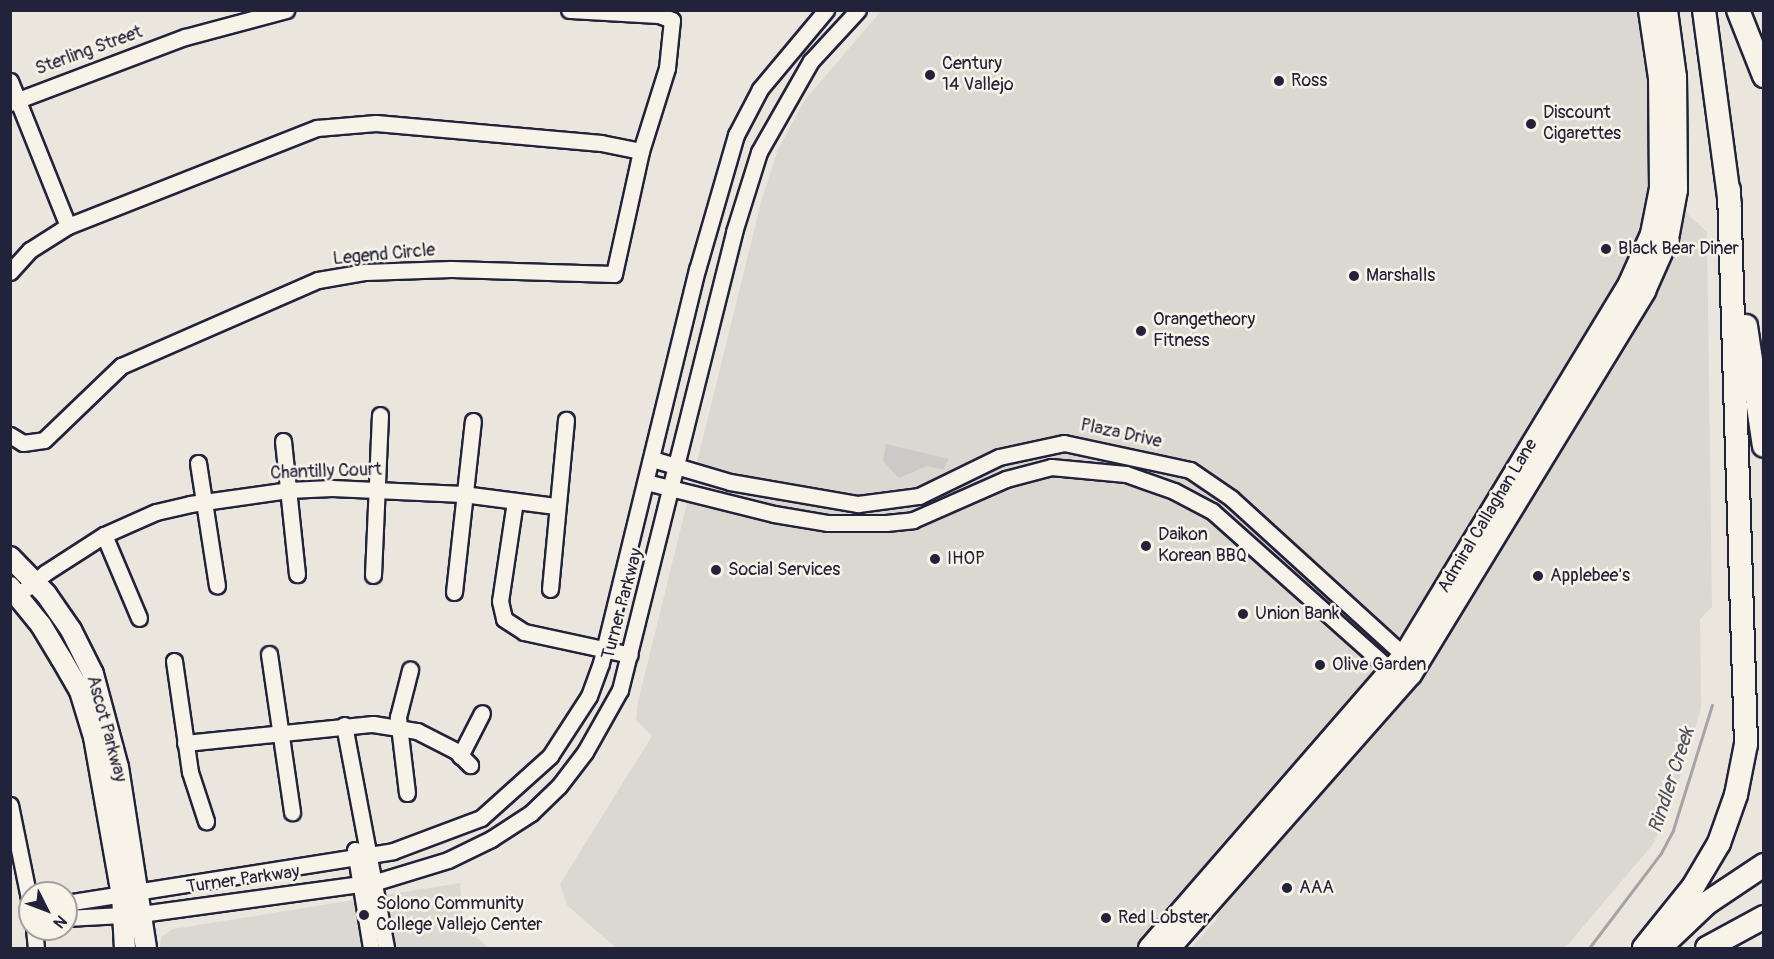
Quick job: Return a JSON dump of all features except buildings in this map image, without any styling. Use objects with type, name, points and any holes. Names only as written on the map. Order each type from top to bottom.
[{"type":"highway","points":[[1704,10],[1764,446]]},
{"type":"highway","points":[[1738,10],[1764,76]]},
{"type":"highway","points":[[1644,948],[1693,887],[1719,843],[1736,795],[1746,744],[1728,190]]},
{"type":"highway","points":[[1660,948],[1707,903],[1764,865]]},
{"type":"highway","points":[[1707,948],[1759,920]]},
{"type":"main road","name":"Admiral Callaghan Lane","points":[[1410,661],[1624,292],[1645,251],[1658,205],[1661,151],[1659,78],[1649,10]]},
{"type":"main road","name":"Admiral Callaghan Lane","points":[[1170,948],[1410,661],[1645,291],[1664,248],[1675,208],[1678,151],[1676,77],[1667,10]]},
{"type":"main road","name":"Ascot Parkway","points":[[10,557],[30,578],[71,630],[93,674],[118,767],[131,914]]},
{"type":"main road","name":"Ascot Parkway","points":[[14,591],[41,625],[80,692],[94,737],[130,893]]},
{"type":"main road","name":"Admiral Callaghan Lane","points":[[1149,948],[1398,677]]},
{"type":"main road","points":[[125,948],[131,914]]},
{"type":"main road","points":[[131,914],[146,948]]},
{"type":"street","name":"Sterling Street","points":[[14,101],[185,37],[286,10]]},
{"type":"street","name":"Legend Circle","points":[[10,435],[23,443],[44,440],[121,366],[318,280],[365,272],[451,269],[614,274],[641,151],[667,68],[672,20],[659,15],[569,10]]},
{"type":"street","points":[[819,13],[836,18],[843,10]]},
{"type":"street","name":"Turner Parkway","points":[[78,917],[131,914],[368,883],[448,860],[491,839],[531,813],[585,752],[620,690],[673,489],[734,232],[759,152],[811,61],[858,10]]},
{"type":"street","name":"Turner Parkway","points":[[78,901],[362,858],[443,835],[481,818],[502,803],[550,756],[575,721],[589,696],[605,650],[700,258],[736,135],[760,89],[819,13]]},
{"type":"street","points":[[10,81],[14,101],[68,226]]},
{"type":"street","points":[[10,272],[30,250],[68,226],[317,128],[376,123],[601,143],[641,151]]},
{"type":"street","points":[[373,575],[380,414]]},
{"type":"street","points":[[550,589],[557,531],[555,506],[566,420]]},
{"type":"street","points":[[454,592],[463,494],[473,421]]},
{"type":"street","points":[[284,441],[297,574]]},
{"type":"street","name":"Plaza Drive","points":[[652,459],[730,482],[858,504],[919,496],[999,457],[1064,443],[1190,470],[1231,498],[1410,661]]},
{"type":"street","points":[[198,463],[217,586]]},
{"type":"street","points":[[646,482],[774,514],[828,523],[886,523],[913,520],[1006,478],[1051,467],[1126,474],[1174,491],[1212,511],[1398,677]]},
{"type":"street","name":"Chantilly Court","points":[[14,591],[68,553],[104,535],[156,512],[203,503],[288,490],[377,489],[463,494],[555,506]]},
{"type":"street","points":[[515,501],[500,601],[504,619],[524,632],[630,655]]},
{"type":"street","points":[[104,535],[139,618]]},
{"type":"street","points":[[269,654],[292,812]]},
{"type":"street","points":[[174,661],[185,743],[206,821]]},
{"type":"street","points":[[407,793],[398,727],[410,670]]},
{"type":"street","points":[[185,743],[340,725],[398,727],[438,741],[465,760],[482,713]]},
{"type":"street","points":[[340,725],[362,858],[386,948]]},
{"type":"street","points":[[10,806],[25,881]]},
{"type":"street","points":[[368,883],[371,948]]},
{"type":"shaded area","points":[[882,10],[1643,11],[1654,170],[1639,248],[1385,666],[1138,948],[616,948],[567,905],[560,884],[652,736],[636,720],[638,702],[761,202],[777,152],[804,101]]},
{"type":"shaded area","points":[[1678,205],[1707,232],[1712,607],[1700,619],[1701,708],[1672,803],[1653,844],[1565,948],[1191,948],[1216,920],[1223,894],[1414,677]]},
{"type":"shaded area","points":[[886,444],[949,459],[943,469],[927,466],[899,478],[883,461]]},
{"type":"shaded area","name":"Solono Community College Vallejo Center","points":[[460,883],[464,927],[489,948],[160,948],[161,937],[173,929]]},
{"type":"waterway","name":"Rindler Creek","points":[[1589,948],[1661,853],[1673,830],[1712,705]]},
{"type":"place","name":"Century 14 Vallejo","points":[[930,75]]},
{"type":"place","name":"Ross","points":[[1279,81]]},
{"type":"place","name":"Discount Cigarettes","points":[[1531,124]]},
{"type":"place","name":"Black Bear Diner","points":[[1606,249]]},
{"type":"place","name":"Marshalls","points":[[1354,276]]},
{"type":"place","name":"Orangetheory Fitness","points":[[1141,331]]},
{"type":"place","name":"Daikon Korean BBQ","points":[[1146,546]]},
{"type":"place","name":"IHOP","points":[[935,559]]},
{"type":"place","name":"Social Services","points":[[716,570]]},
{"type":"place","name":"Applebee's","points":[[1538,576]]},
{"type":"place","name":"Union Bank","points":[[1243,614]]},
{"type":"place","name":"Olive Garden","points":[[1320,665]]},
{"type":"place","name":"AAA","points":[[1287,888]]},
{"type":"place","name":"Solono Community College Vallejo Center","points":[[364,915]]},
{"type":"place","name":"Red Lobster","points":[[1106,918]]}]
